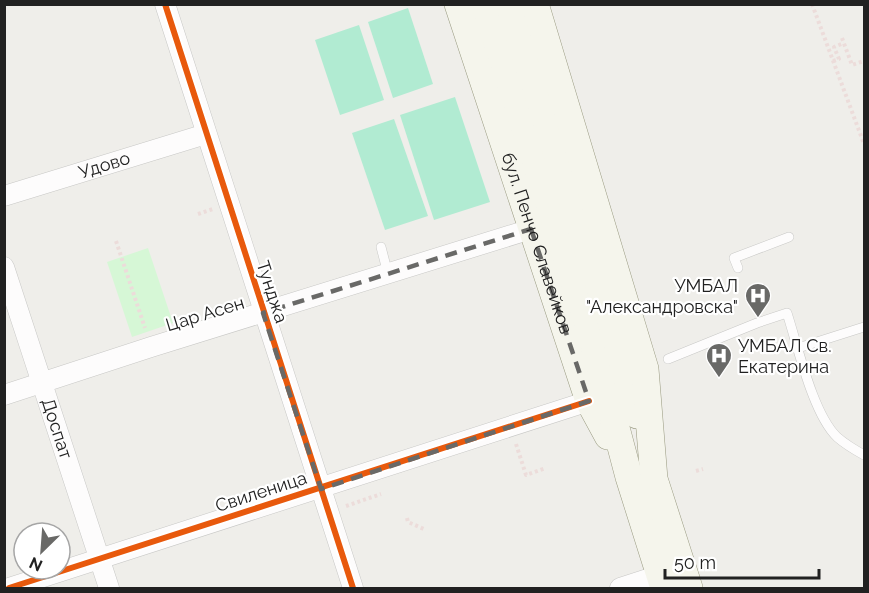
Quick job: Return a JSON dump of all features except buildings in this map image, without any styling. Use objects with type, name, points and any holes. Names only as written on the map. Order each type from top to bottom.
[{"type":"main road","name":"бул. Пенчо Славейков","points":[[458,4],[589,401],[642,478]]},
{"type":"main road","name":"бул. Пенчо Славейков","points":[[484,4],[591,333],[642,478],[689,588]]},
{"type":"main road","name":"бул. Пенчо Славейков","points":[[509,4],[612,325],[662,582]]},
{"type":"main road","name":"бул. Пенчо Славейков","points":[[535,4],[645,369],[642,478]]},
{"type":"street","name":"Тунджа","points":[[165,4],[353,588]]},
{"type":"street","name":"Удово","points":[[4,196],[206,134]]},
{"type":"street","name":"Цар Асен","points":[[4,395],[151,346],[531,229]]},
{"type":"street","name":"Доспат","points":[[4,267],[110,588]]},
{"type":"street","name":"Свиленица","points":[[9,588],[589,401]]},
{"type":"street","points":[[621,588],[662,582]]},
{"type":"lane","points":[[738,268],[734,258],[789,237]]},
{"type":"lane","points":[[381,247],[388,273]]},
{"type":"lane","points":[[668,359],[755,319],[787,313],[817,405],[825,422],[838,438],[864,455]]},
{"type":"lane","points":[[798,348],[864,327]]},
{"type":"path","points":[[812,4],[864,144]]},
{"type":"path","points":[[842,38],[852,65],[864,61]]},
{"type":"path","points":[[833,61],[839,59],[834,47],[844,43]]},
{"type":"path","points":[[116,241],[151,346]]},
{"type":"path","points":[[510,426],[526,475],[546,468]]},
{"type":"path","points":[[696,471],[703,469]]},
{"type":"path","points":[[328,512],[381,494]]},
{"type":"path","points":[[407,518],[408,522],[426,530]]},
{"type":"highlighted area","points":[[531,229],[589,401],[321,489],[263,313]]},
{"type":"green space","points":[[408,8],[433,84],[393,98],[368,22]]},
{"type":"green space","points":[[359,25],[384,100],[340,115],[315,40]]},
{"type":"green space","points":[[455,97],[490,202],[434,220],[400,115]]},
{"type":"green space","points":[[394,119],[428,216],[385,230],[352,133]]},
{"type":"green space","points":[[148,248],[173,323],[132,337],[107,262]]},
{"type":"cycle path","points":[[165,4],[353,588]]},
{"type":"cycle path","points":[[9,588],[589,401]]},
{"type":"place","name":"УМБАЛ \"Александровска\"","points":[[758,319]]},
{"type":"place","name":"УМБАЛ Св. Екатерина","points":[[719,379]]}]
